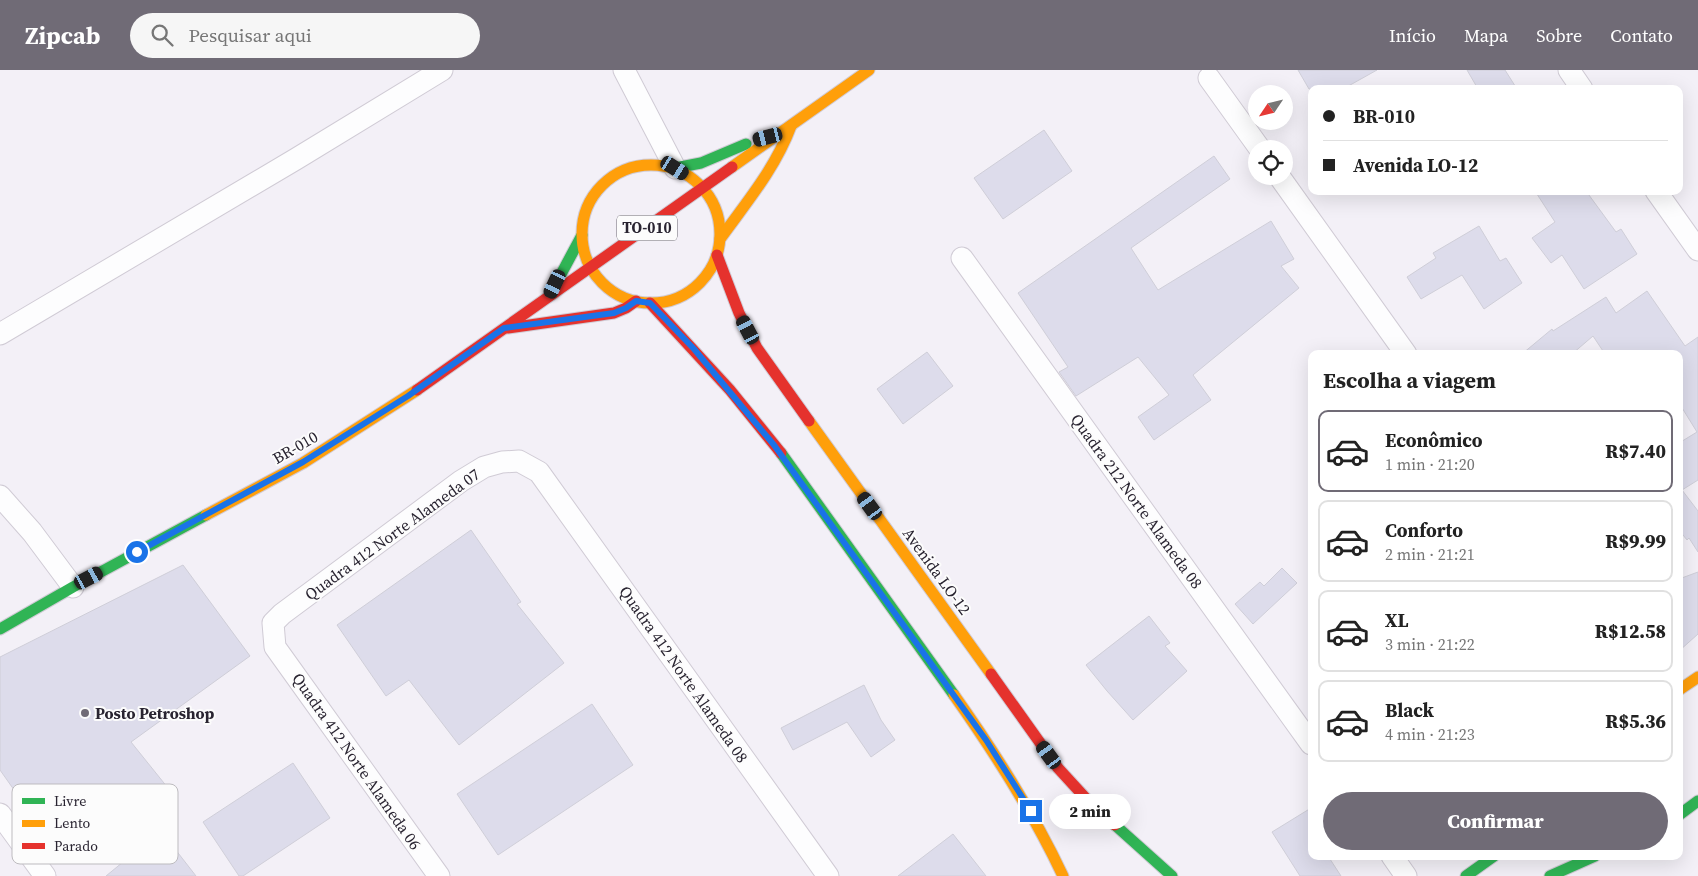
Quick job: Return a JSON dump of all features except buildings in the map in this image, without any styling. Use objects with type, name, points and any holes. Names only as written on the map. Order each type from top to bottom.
[{"type":"main road","name":"TO-010","points":[[591,267],[869,70]]},
{"type":"main road","name":"TO-010","points":[[825,101],[838,78]]},
{"type":"main road","points":[[720,239],[779,156],[791,126]]},
{"type":"main road","points":[[675,168],[688,176],[702,189],[713,204],[719,221],[720,239],[717,255],[707,275],[691,290],[671,300],[650,303],[636,301],[618,294],[602,283],[584,252],[582,235],[584,218],[590,202],[603,185],[621,172],[642,166],[675,168],[701,163],[757,139],[778,134]]},
{"type":"main road","points":[[549,297],[582,235]]},
{"type":"main road","name":"Avenida LO-12","points":[[717,255],[739,313],[757,348],[1054,762],[1091,804],[1172,876]]},
{"type":"main road","name":"BR-010","points":[[0,629],[73,587],[303,462],[408,396],[591,267]]},
{"type":"main road","points":[[504,328],[614,313],[636,301]]},
{"type":"main road","points":[[650,303],[694,349],[780,453],[986,740],[1031,811],[1051,848],[1063,876]]},
{"type":"main road","points":[[1683,687],[1698,677]]},
{"type":"main road","points":[[1683,811],[1698,801]]},
{"type":"main road","points":[[1466,876],[1488,860]]},
{"type":"main road","points":[[1550,876],[1585,860]]},
{"type":"street","points":[[0,334],[296,159],[442,70]]},
{"type":"street","points":[[624,70],[675,168]]},
{"type":"street","points":[[1569,70],[1579,85]]},
{"type":"street","points":[[1209,78],[1254,140]]},
{"type":"street","points":[[1285,185],[1403,350]]},
{"type":"street","points":[[1659,195],[1698,250]]},
{"type":"street","name":"Quadra 212 Norte Alameda 08","points":[[962,258],[1308,740]]},
{"type":"street","name":"Quadra 412 Norte Alameda 07","points":[[275,647],[273,623],[282,614],[461,481],[484,467],[502,462],[518,461],[539,472]]},
{"type":"street","name":"Quadra 412 Norte Alameda 08","points":[[539,472],[828,876]]},
{"type":"street","points":[[0,496],[32,532],[73,587]]},
{"type":"street","name":"Quadra 412 Norte Alameda 06","points":[[275,647],[439,876]]},
{"type":"street","points":[[0,814],[12,831]]},
{"type":"street","points":[[1395,860],[1406,876]]},
{"type":"street","points":[[36,864],[45,876]]},
{"type":"traffic: fast","points":[[675,168],[701,163],[746,144]]},
{"type":"traffic: fast","points":[[551,293],[582,235]]},
{"type":"traffic: fast","points":[[781,453],[954,695]]},
{"type":"traffic: fast","points":[[0,629],[206,515]]},
{"type":"traffic: fast","points":[[1683,812],[1698,801]]},
{"type":"traffic: fast","points":[[1115,825],[1172,876]]},
{"type":"traffic: fast","points":[[1466,876],[1488,860]]},
{"type":"traffic: fast","points":[[1550,876],[1586,860]]},
{"type":"traffic: slow","points":[[732,167],[869,70]]},
{"type":"traffic: slow","points":[[720,239],[750,199],[777,157],[791,126]]},
{"type":"traffic: slow","points":[[651,165],[677,171],[689,177],[699,186],[708,196],[714,208],[720,234],[714,260],[708,272],[699,282],[689,291],[677,297],[651,303],[625,297],[613,291],[603,282],[594,272],[588,260],[582,234],[588,208],[594,196],[603,186],[613,177],[625,171],[651,165]]},
{"type":"traffic: slow","points":[[206,515],[303,463],[417,390]]},
{"type":"traffic: slow","points":[[809,421],[991,674]]},
{"type":"traffic: slow","points":[[1683,687],[1698,677]]},
{"type":"traffic: slow","points":[[954,695],[1013,783],[1063,876]]},
{"type":"traffic: jam","points":[[417,390],[732,167]]},
{"type":"traffic: jam","points":[[717,255],[739,313],[757,348],[809,421]]},
{"type":"traffic: jam","points":[[508,328],[614,313],[636,301]]},
{"type":"traffic: jam","points":[[650,303],[730,390],[781,453]]},
{"type":"traffic: jam","points":[[991,674],[1058,768],[1091,804],[1115,825]]},
{"type":"place","name":"Posto Petroshop","points":[[85,713]]},
{"type":"route","points":[[137,552],[303,462],[408,396],[504,328],[614,313],[636,301],[650,303],[694,349],[774,445],[986,740],[1031,811]]}]
